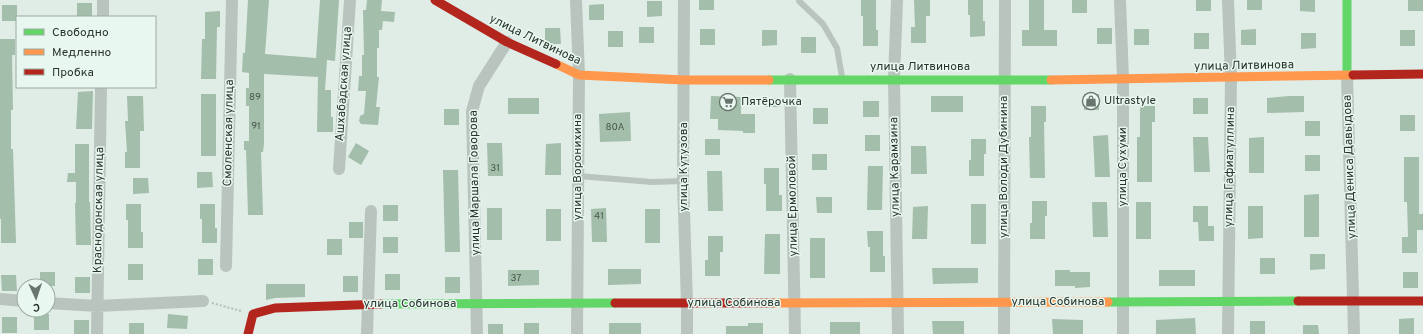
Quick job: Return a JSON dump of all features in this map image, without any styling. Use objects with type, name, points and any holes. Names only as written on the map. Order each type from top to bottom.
[{"type":"street","points":[[103,0],[103,16]]},
{"type":"street","name":"Смоленская улица","points":[[226,266],[232,0]]},
{"type":"street","name":"Ашхабадская улица","points":[[339,169],[350,0]]},
{"type":"street","name":"улица Литвинова","points":[[435,0],[507,42],[579,75],[684,80],[1004,80],[1230,78],[1423,74]]},
{"type":"street","name":"улица Воронихина","points":[[576,0],[579,75],[577,334]]},
{"type":"street","name":"улица Кутузова","points":[[684,0],[683,181],[687,334]]},
{"type":"street","name":"улица Карамзина","points":[[897,0],[894,79],[898,334]]},
{"type":"street","name":"улица Володи Дубинина","points":[[1004,334],[1005,0]]},
{"type":"street","name":"улица Сухуми","points":[[1120,0],[1123,79],[1123,334]]},
{"type":"street","name":"улица Гафиатуллина","points":[[1228,0],[1230,78],[1228,334]]},
{"type":"street","name":"улица Дениса Давыдова","points":[[1347,0],[1347,75],[1354,334]]},
{"type":"street","name":"улица Маршала Говорова","points":[[477,334],[472,111],[479,86],[507,42]]},
{"type":"street","name":"улица Ермоловой","points":[[790,79],[795,334]]},
{"type":"street","name":"Краснодонская улица","points":[[97,334],[102,88]]},
{"type":"street","points":[[367,334],[371,211]]},
{"type":"street","points":[[0,299],[16,300]]},
{"type":"street","points":[[56,303],[97,306],[203,301]]},
{"type":"street","name":"улица Собинова","points":[[253,314],[275,308],[367,304],[1423,301]]},
{"type":"street","points":[[248,334],[248,329],[253,314]]},
{"type":"lane","points":[[799,1],[823,24],[837,48],[842,79]]},
{"type":"lane","points":[[578,176],[652,182],[683,181]]},
{"type":"path","points":[[203,301],[253,314]]},
{"type":"building","points":[[248,0],[269,0],[265,54],[316,58],[320,0],[339,0],[335,61],[327,60],[325,90],[331,90],[331,117],[333,117],[333,132],[317,132],[318,77],[264,74],[264,144],[263,152],[261,152],[263,215],[248,215],[246,150],[244,150],[244,141],[249,141],[249,106],[246,106],[246,88],[249,88],[249,73],[242,72],[243,53],[245,53]]},
{"type":"building","points":[[367,0],[382,0],[381,11],[395,12],[394,22],[383,21],[382,30],[379,30],[379,48],[377,48],[377,77],[379,77],[376,107],[380,107],[378,125],[361,124],[359,121],[360,116],[364,114],[366,91],[358,91],[359,76],[362,76],[362,55],[364,55],[363,10],[366,10]]},
{"type":"building","points":[[699,0],[714,0],[714,10],[699,10]]},
{"type":"building","points":[[861,0],[876,0],[876,30],[878,30],[878,46],[863,46],[863,16],[861,16]]},
{"type":"building","points":[[914,0],[930,0],[930,16],[926,16],[926,43],[911,43],[911,27],[915,27]]},
{"type":"building","points":[[968,0],[983,0],[985,36],[970,37]]},
{"type":"building","points":[[1029,0],[1044,0],[1044,30],[1057,30],[1057,46],[1022,46],[1022,30],[1029,30]]},
{"type":"building","points":[[1072,0],[1087,0],[1087,13],[1072,13]]},
{"type":"building","points":[[1196,0],[1211,0],[1211,11],[1196,11]]},
{"type":"building","points":[[1247,0],[1262,0],[1262,10],[1247,10]]},
{"type":"building","points":[[1300,0],[1315,0],[1315,12],[1300,11]]},
{"type":"building","points":[[1408,0],[1423,0],[1423,11],[1408,11]]},
{"type":"building","points":[[647,1],[662,1],[662,16],[647,17]]},
{"type":"building","points":[[77,3],[92,3],[92,16],[77,16]]},
{"type":"building","points":[[604,4],[604,20],[589,20],[589,5]]},
{"type":"building","points":[[2,5],[17,5],[16,21],[2,21]]},
{"type":"building","points":[[220,11],[220,27],[217,27],[216,79],[201,79],[202,39],[205,39],[205,12]]},
{"type":"building","points":[[639,27],[654,27],[654,43],[639,43]]},
{"type":"building","points":[[545,28],[560,28],[561,44],[545,44]]},
{"type":"building","points":[[1097,28],[1112,28],[1112,44],[1097,44]]},
{"type":"building","points":[[700,29],[715,29],[715,45],[700,45]]},
{"type":"building","points":[[1134,29],[1149,29],[1149,45],[1134,45]]},
{"type":"building","points":[[1256,29],[1256,45],[1241,45],[1241,30]]},
{"type":"building","points":[[762,30],[777,30],[777,45],[762,46]]},
{"type":"building","points":[[1400,30],[1415,30],[1415,46],[1400,46]]},
{"type":"building","points":[[608,31],[623,31],[623,47],[608,47]]},
{"type":"building","points":[[1194,33],[1209,33],[1209,49],[1194,49]]},
{"type":"building","points":[[1301,33],[1316,33],[1316,48],[1301,49]]},
{"type":"building","points":[[801,37],[816,37],[816,53],[801,53]]},
{"type":"building","points":[[0,39],[15,39],[15,55],[12,55],[13,110],[11,110],[11,149],[13,149],[16,243],[1,243]]},
{"type":"building","points":[[93,91],[92,129],[76,129],[78,92]]},
{"type":"building","points":[[201,94],[216,94],[216,156],[201,156]]},
{"type":"building","points":[[1084,94],[1099,94],[1099,110],[1084,110]]},
{"type":"building","points":[[127,96],[143,96],[144,131],[140,131],[140,168],[125,168],[125,152],[127,152],[125,121],[128,121]]},
{"type":"building","points":[[711,96],[741,97],[741,114],[755,114],[755,133],[718,130],[718,119],[710,119]]},
{"type":"building","points":[[931,96],[963,96],[963,112],[931,112]]},
{"type":"building","points":[[1304,96],[1304,112],[1267,113],[1267,98]]},
{"type":"building","points":[[508,98],[539,98],[539,114],[508,114]]},
{"type":"building","points":[[765,98],[780,98],[780,107],[765,107]]},
{"type":"building","points":[[1193,98],[1208,98],[1208,114],[1193,114]]},
{"type":"building","points":[[863,101],[879,101],[879,117],[863,117]]},
{"type":"building","points":[[1031,106],[1046,106],[1046,122],[1044,122],[1045,178],[1030,178],[1029,137],[1031,137]]},
{"type":"building","points":[[1140,106],[1155,106],[1155,122],[1152,122],[1152,182],[1137,182],[1137,137],[1140,137]]},
{"type":"building","points":[[813,108],[828,108],[828,124],[813,124]]},
{"type":"building","points":[[444,109],[459,109],[459,125],[444,125]]},
{"type":"building","points":[[630,112],[631,141],[600,142],[599,114]]},
{"type":"building","points":[[1400,115],[1415,115],[1415,131],[1400,131]]},
{"type":"building","points":[[1305,121],[1320,121],[1320,136],[1305,136]]},
{"type":"building","points":[[865,135],[880,135],[880,151],[865,151]]},
{"type":"building","points":[[1108,135],[1110,177],[1095,177],[1093,136]]},
{"type":"building","points":[[1193,137],[1208,137],[1210,172],[1194,172]]},
{"type":"building","points":[[1264,137],[1264,173],[1249,173],[1249,138]]},
{"type":"building","points":[[705,139],[720,139],[720,155],[705,155]]},
{"type":"building","points":[[971,139],[986,139],[984,176],[969,176]]},
{"type":"building","points":[[356,143],[369,151],[361,165],[348,157]]},
{"type":"building","points":[[487,143],[502,143],[503,176],[488,176]]},
{"type":"building","points":[[561,143],[561,175],[545,175],[546,144]]},
{"type":"building","points":[[75,144],[89,144],[91,245],[76,245],[76,182],[67,182],[68,173],[75,173]]},
{"type":"building","points":[[911,146],[926,146],[927,174],[911,174]]},
{"type":"building","points":[[812,154],[827,154],[827,170],[812,170]]},
{"type":"building","points":[[1305,155],[1320,155],[1320,171],[1305,171]]},
{"type":"building","points":[[1404,157],[1419,157],[1419,214],[1423,214],[1423,230],[1417,230],[1417,253],[1402,253],[1402,237],[1408,237],[1407,202],[1404,202]]},
{"type":"building","points":[[868,166],[883,166],[882,210],[867,210]]},
{"type":"building","points":[[764,168],[779,168],[779,195],[782,195],[782,211],[766,211],[766,184],[764,184]]},
{"type":"building","points":[[443,170],[458,170],[460,252],[445,252]]},
{"type":"building","points":[[707,171],[722,171],[723,211],[708,211]]},
{"type":"building","points":[[197,172],[212,172],[213,187],[197,188]]},
{"type":"building","points":[[133,178],[148,178],[149,193],[133,194]]},
{"type":"building","points":[[1319,194],[1319,237],[1304,237],[1304,195]]},
{"type":"building","points":[[816,197],[832,197],[832,213],[817,213]]},
{"type":"building","points":[[1032,201],[1047,201],[1047,216],[1045,216],[1045,239],[1030,239]]},
{"type":"building","points":[[1092,202],[1107,202],[1108,237],[1093,237]]},
{"type":"building","points":[[1136,202],[1151,202],[1151,239],[1136,239]]},
{"type":"building","points":[[126,204],[141,204],[141,232],[143,232],[143,248],[128,248],[128,220],[126,220]]},
{"type":"building","points":[[200,204],[215,204],[215,228],[217,228],[217,243],[202,243],[202,219],[200,219]]},
{"type":"building","points":[[971,204],[986,204],[986,244],[971,244]]},
{"type":"building","points":[[383,205],[398,205],[398,221],[383,221]]},
{"type":"building","points":[[928,206],[927,239],[912,239],[913,207]]},
{"type":"building","points":[[1193,206],[1208,206],[1208,226],[1214,226],[1214,241],[1199,241],[1198,222],[1193,222]]},
{"type":"building","points":[[1248,206],[1263,206],[1263,238],[1248,239]]},
{"type":"building","points":[[487,208],[502,208],[502,240],[487,240]]},
{"type":"building","points":[[606,208],[607,242],[592,242],[591,209]]},
{"type":"building","points":[[546,209],[561,209],[561,241],[546,241]]},
{"type":"building","points":[[645,209],[660,209],[660,243],[645,243]]},
{"type":"building","points":[[349,222],[363,222],[363,238],[349,238]]},
{"type":"building","points":[[867,231],[883,231],[883,256],[885,256],[885,272],[870,272],[870,247],[868,247]]},
{"type":"building","points":[[765,234],[780,234],[780,274],[764,274]]},
{"type":"building","points":[[708,236],[723,236],[723,252],[720,252],[720,276],[705,276],[705,260],[708,260]]},
{"type":"building","points":[[383,237],[398,237],[398,253],[383,253]]},
{"type":"building","points":[[810,238],[825,238],[825,278],[810,278]]},
{"type":"building","points":[[327,239],[342,239],[342,255],[327,255]]},
{"type":"building","points":[[1310,254],[1325,254],[1325,269],[1310,270]]},
{"type":"building","points":[[1260,258],[1275,258],[1275,274],[1260,274]]},
{"type":"building","points":[[198,259],[213,259],[213,275],[198,275]]},
{"type":"building","points":[[128,264],[143,264],[143,280],[128,280]]},
{"type":"building","points":[[932,268],[978,268],[978,283],[933,284]]},
{"type":"building","points":[[608,269],[641,269],[641,284],[608,285]]},
{"type":"building","points":[[508,270],[539,270],[539,285],[508,286]]},
{"type":"building","points":[[1055,270],[1090,272],[1090,287],[1075,288],[1075,286],[1055,286]]},
{"type":"building","points":[[1159,270],[1195,270],[1195,286],[1159,286]]},
{"type":"building","points":[[40,272],[55,272],[55,278],[40,278]]},
{"type":"building","points":[[1403,272],[1418,272],[1418,288],[1403,288]]},
{"type":"building","points":[[385,274],[400,274],[400,290],[385,290]]},
{"type":"building","points":[[1,275],[16,275],[16,291],[2,291]]},
{"type":"building","points":[[343,276],[358,276],[358,292],[343,292]]},
{"type":"building","points":[[75,277],[90,277],[90,293],[75,293]]},
{"type":"building","points":[[445,277],[460,277],[460,293],[445,293]]},
{"type":"building","points":[[266,284],[305,284],[305,297],[275,298],[266,300]]},
{"type":"building","points":[[168,314],[188,316],[187,329],[167,328]]},
{"type":"building","points":[[2,317],[16,317],[17,333],[2,333]]},
{"type":"building","points":[[34,318],[49,318],[49,330],[34,330]]},
{"type":"building","points":[[1195,318],[1196,334],[1156,334],[1156,320]]},
{"type":"building","points":[[1414,318],[1414,334],[1399,334],[1399,319]]},
{"type":"building","points":[[1052,319],[1083,320],[1083,334],[1053,334]]},
{"type":"building","points":[[74,320],[89,320],[89,334],[74,334]]},
{"type":"building","points":[[932,321],[964,321],[964,334],[933,334]]},
{"type":"building","points":[[1250,321],[1265,321],[1265,334],[1250,334]]},
{"type":"building","points":[[830,322],[860,322],[860,334],[830,334]]},
{"type":"building","points":[[129,323],[144,323],[144,334],[129,334]]},
{"type":"building","points":[[524,323],[539,323],[539,334],[524,334]]},
{"type":"building","points":[[609,323],[641,323],[641,334],[609,334]]},
{"type":"building","points":[[748,323],[763,323],[763,334],[726,334],[726,326],[748,326]]},
{"type":"building","points":[[488,324],[503,324],[503,334],[488,334]]},
{"type":"building","points":[[1303,325],[1318,325],[1319,334],[1303,334]]},
{"type":"traffic: fast","points":[[1347,0],[1347,75]]},
{"type":"traffic: fast","points":[[769,80],[1051,80]]},
{"type":"traffic: fast","points":[[1108,302],[1298,301]]},
{"type":"traffic: fast","points":[[382,304],[615,303]]},
{"type":"traffic: slow","points":[[556,64],[579,75],[684,80],[769,80]]},
{"type":"traffic: slow","points":[[1051,80],[1353,75]]},
{"type":"traffic: slow","points":[[772,303],[1108,302]]},
{"type":"traffic: jam","points":[[435,0],[507,42],[556,64]]},
{"type":"traffic: jam","points":[[1353,75],[1423,74]]},
{"type":"traffic: jam","points":[[1298,301],[1423,301]]},
{"type":"traffic: jam","points":[[615,303],[772,303]]},
{"type":"traffic: jam","points":[[248,334],[253,314],[275,308],[382,304]]},
{"type":"place","name":"Ultrastyle","points":[[1091,101]]},
{"type":"place","name":"Пятёрочка","points":[[728,102]]}]
